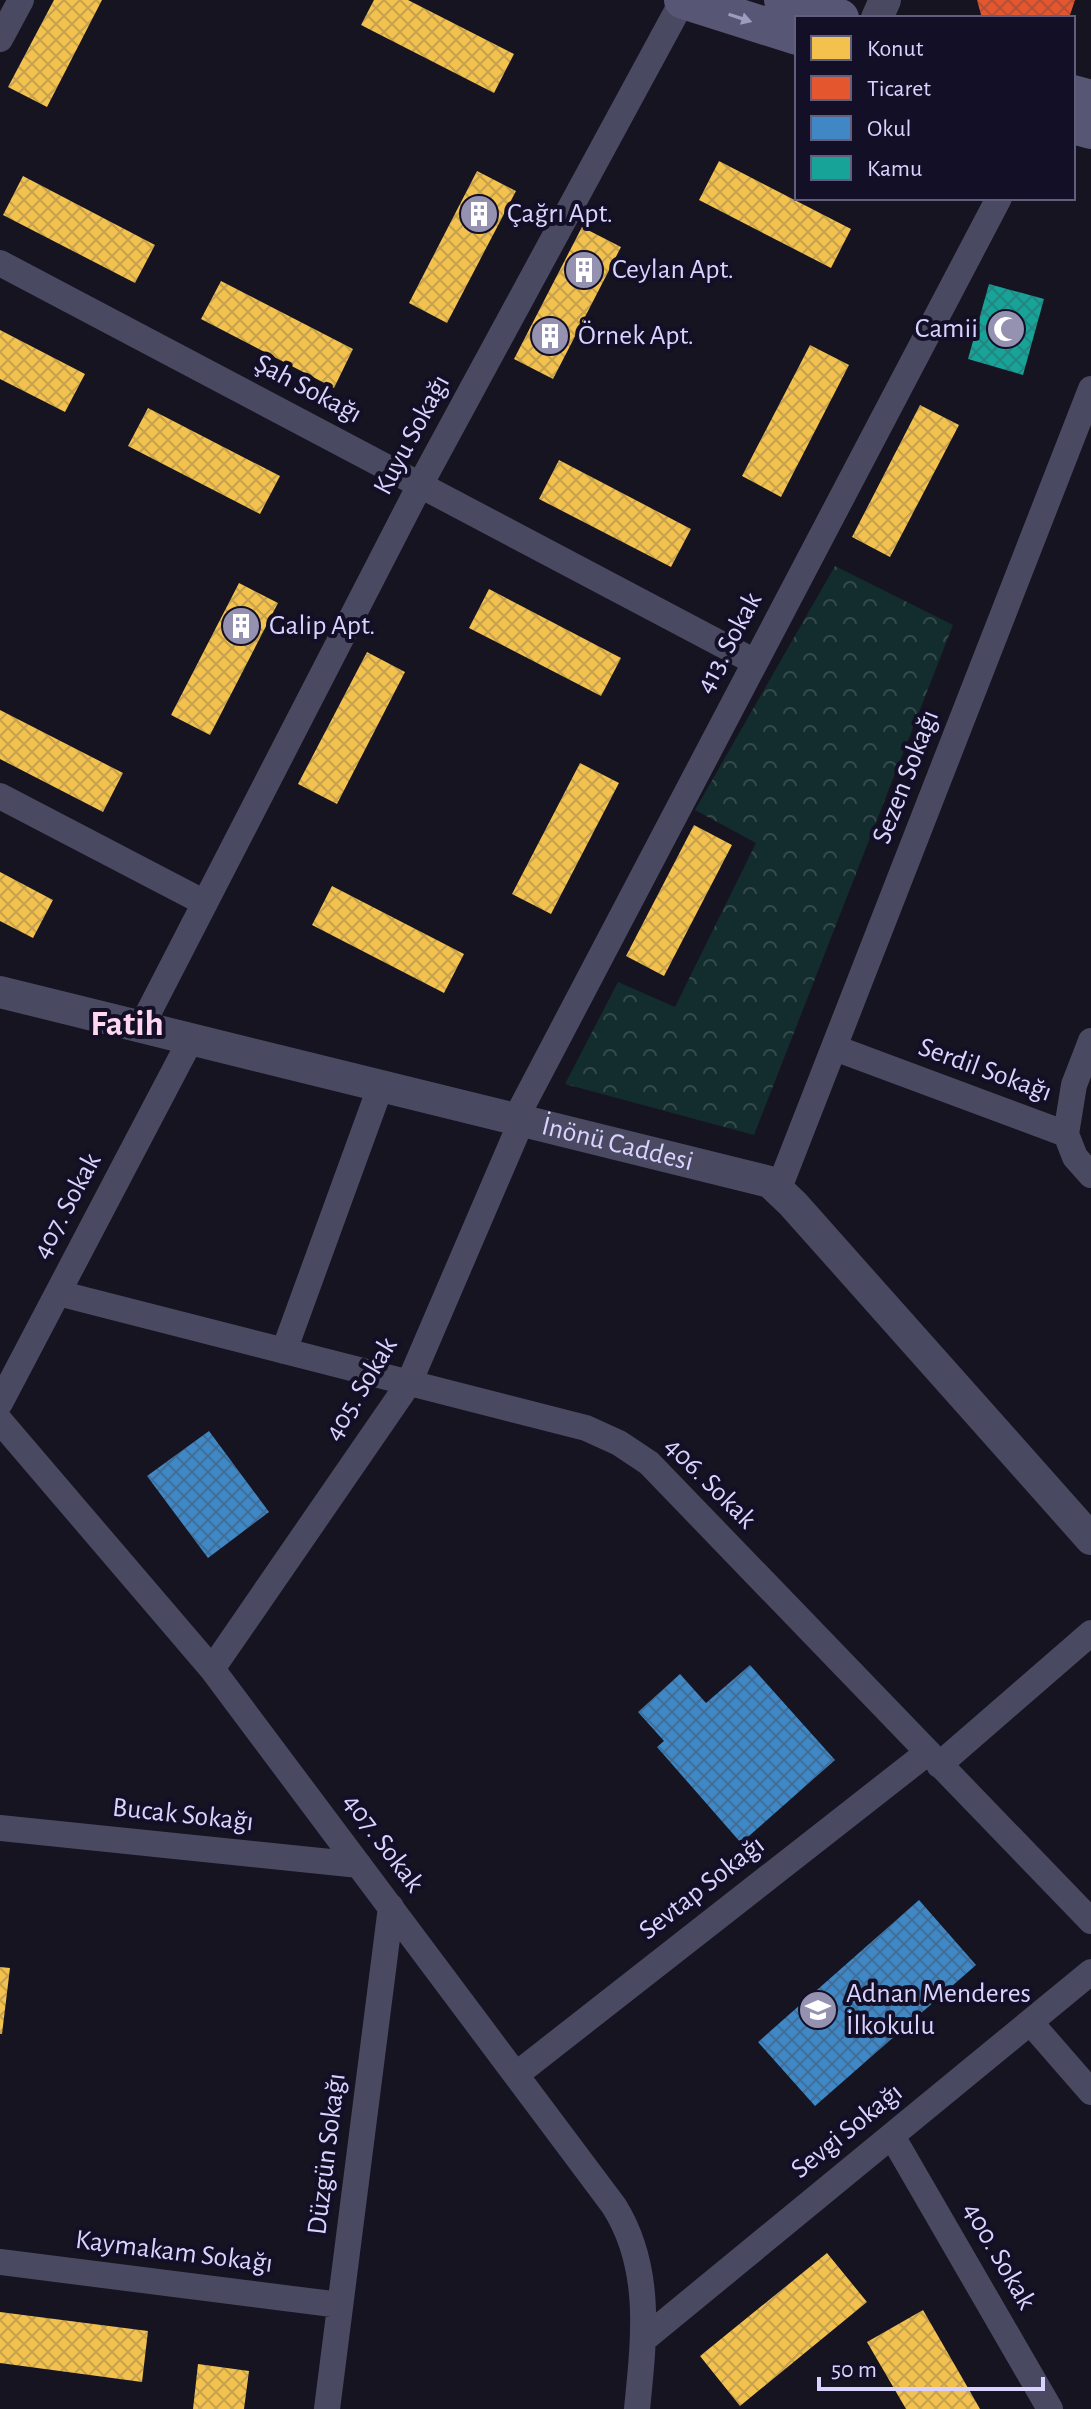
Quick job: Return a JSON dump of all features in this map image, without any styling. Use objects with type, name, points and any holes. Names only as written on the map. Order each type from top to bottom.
[{"type":"main road","points":[[683,0],[795,35]]},
{"type":"main road","points":[[783,0],[834,16]]},
{"type":"street","points":[[0,39],[21,0]]},
{"type":"street","name":"Kuyu Sokağı","points":[[141,1027],[420,485],[683,0]]},
{"type":"street","name":"413. Sokak","points":[[519,1119],[998,200]]},
{"type":"street","name":"Şah Sokağı","points":[[0,263],[755,662]]},
{"type":"street","name":"Sezen Sokağı","points":[[779,1188],[1091,390]]},
{"type":"street","points":[[0,796],[205,903]]},
{"type":"street","name":"İnönü Caddesi","points":[[0,992],[762,1178],[779,1188],[1091,1539]]},
{"type":"street","name":"407. Sokak","points":[[0,1403],[191,1039]]},
{"type":"street","points":[[1066,1134],[1074,1085],[1091,1041]]},
{"type":"street","name":"Serdil Sokağı","points":[[835,1048],[1066,1134],[1075,1157],[1091,1175]]},
{"type":"street","points":[[284,1351],[381,1085]]},
{"type":"street","name":"405. Sokak","points":[[212,1669],[409,1383],[519,1119]]},
{"type":"street","name":"406. Sokak","points":[[58,1293],[586,1428],[641,1457],[1091,1921]]},
{"type":"street","name":"407. Sokak","points":[[0,1421],[212,1669],[614,2206],[629,2232],[642,2286],[643,2340],[637,2409]]},
{"type":"street","name":"Sevtap Sokağı","points":[[517,2074],[933,1759],[1091,1633]]},
{"type":"street","name":"Bucak Sokağı","points":[[0,1828],[359,1865]]},
{"type":"street","name":"Düzgün Sokağı","points":[[327,2409],[391,1907]]},
{"type":"street","name":"Sevgi Sokağı","points":[[643,2340],[1091,1972]]},
{"type":"street","points":[[1030,2022],[1091,2092]]},
{"type":"street","name":"400. Sokak","points":[[892,2136],[1050,2409]]},
{"type":"street","name":"Kaymakam Sokağı","points":[[0,2262],[340,2305]]},
{"type":"green space","points":[[835,566],[953,625],[754,1135],[565,1084],[618,982],[675,1007],[756,843],[695,810]]},
{"type":"building: Konut","points":[[54,0],[102,0],[47,107],[8,87]]},
{"type":"building: Konut","points":[[374,0],[408,0],[514,54],[494,93],[361,25]]},
{"type":"building: Konut","points":[[719,161],[851,229],[831,268],[699,200]]},
{"type":"building: Konut","points":[[477,171],[516,191],[447,323],[409,303]]},
{"type":"building: Konut","points":[[23,176],[155,245],[135,283],[3,215]]},
{"type":"building: Konut","points":[[582,227],[621,247],[553,379],[514,359]]},
{"type":"building: Konut","points":[[221,281],[353,349],[334,388],[201,319]]},
{"type":"building: Konut","points":[[0,330],[85,374],[65,412],[0,379]]},
{"type":"building: Konut","points":[[810,345],[849,365],[781,497],[742,476]]},
{"type":"building: Konut","points":[[920,405],[959,425],[890,557],[852,537]]},
{"type":"building: Konut","points":[[148,408],[280,476],[260,514],[128,446]]},
{"type":"building: Konut","points":[[559,460],[691,529],[671,567],[539,499]]},
{"type":"building: Konut","points":[[239,583],[278,603],[210,735],[171,715]]},
{"type":"building: Konut","points":[[489,589],[621,658],[601,696],[469,628]]},
{"type":"building: Konut","points":[[367,652],[405,672],[337,804],[298,784]]},
{"type":"building: Konut","points":[[0,710],[123,773],[103,812],[0,759]]},
{"type":"building: Konut","points":[[580,763],[619,783],[551,914],[512,894]]},
{"type":"building: Konut","points":[[694,825],[732,845],[664,976],[626,956]]},
{"type":"building: Konut","points":[[0,872],[53,900],[33,938],[0,921]]},
{"type":"building: Konut","points":[[332,886],[464,954],[444,993],[312,925]]},
{"type":"building: Konut","points":[[0,1967],[10,1968],[2,2034],[0,2034]]},
{"type":"building: Konut","points":[[827,2253],[867,2302],[740,2406],[700,2356]]},
{"type":"building: Konut","points":[[923,2310],[980,2409],[906,2409],[867,2342]]},
{"type":"building: Konut","points":[[0,2312],[148,2331],[142,2382],[0,2363]]},
{"type":"building: Konut","points":[[198,2364],[249,2371],[244,2409],[193,2409]]},
{"type":"building: Ticaret","points":[[977,0],[1075,0],[1070,16],[981,16]]},
{"type":"building: Okul","points":[[209,1431],[269,1512],[208,1558],[147,1476]]},
{"type":"building: Okul","points":[[750,1665],[835,1760],[741,1843],[657,1747],[664,1741],[638,1712],[680,1674],[706,1703]]},
{"type":"building: Okul","points":[[919,1900],[976,1965],[815,2106],[758,2042]]},
{"type":"building: Kamu","name":"Camii","points":[[989,284],[1044,299],[1023,375],[968,359]]},
{"type":"place","name":"Çağrı Apt.","points":[[479,214]]},
{"type":"place","name":"Ceylan Apt.","points":[[584,270]]},
{"type":"place","name":"Camii","points":[[1006,329]]},
{"type":"place","name":"Örnek Apt.","points":[[550,336]]},
{"type":"place","name":"Galip Apt.","points":[[241,626]]},
{"type":"place","name":"Adnan Menderes İlkokulu","points":[[818,2010]]},
{"type":"district","name":"Fatih","points":[[127,1024]]}]
